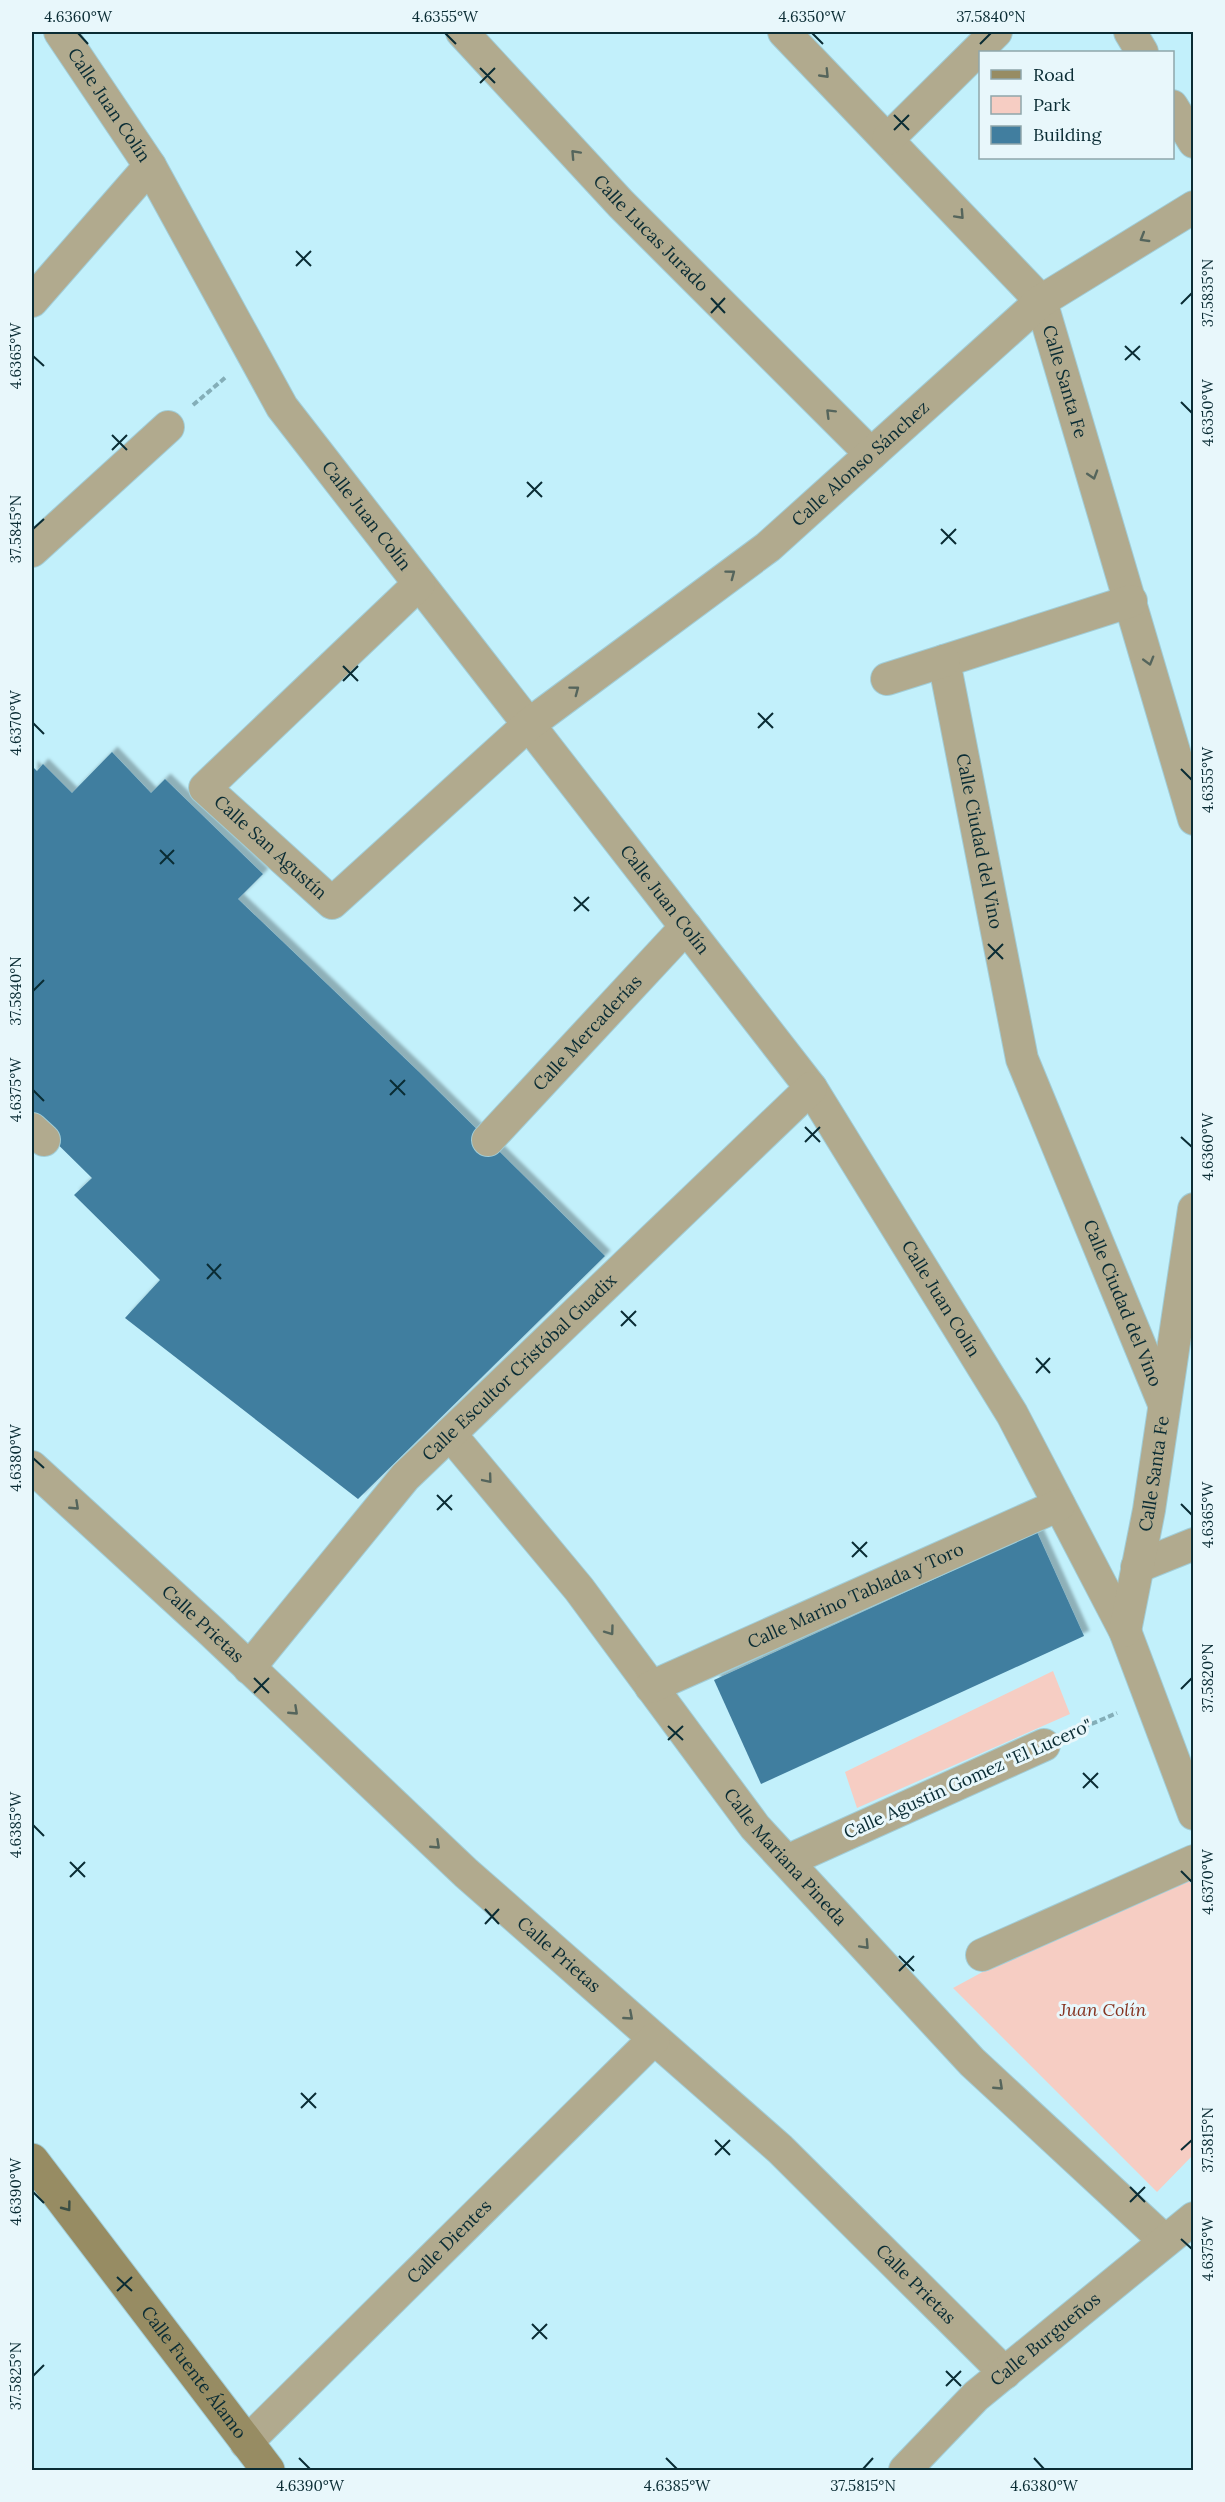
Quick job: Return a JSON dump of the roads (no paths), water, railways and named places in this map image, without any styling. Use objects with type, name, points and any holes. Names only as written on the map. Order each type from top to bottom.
[{"type":"street","name":"Calle Juan Colín","points":[[60,32],[150,166],[282,406],[811,1088],[1012,1414],[1125,1631],[1194,1814]]},
{"type":"street","name":"Calle Lucas Jurado","points":[[462,32],[621,204],[871,454]]},
{"type":"street","name":"Calle Santa Fe","points":[[784,32],[1041,300],[1194,819]]},
{"type":"street","points":[[888,139],[996,32]]},
{"type":"street","points":[[1130,32],[1141,51]]},
{"type":"street","points":[[1174,108],[1194,142]]},
{"type":"street","points":[[32,301],[150,166]]},
{"type":"street","name":"Calle Alonso Sánchez","points":[[528,725],[768,547],[1041,300],[1194,207]]},
{"type":"street","points":[[32,551],[168,427]]},
{"type":"street","name":"Calle San Agustín","points":[[419,584],[205,788],[332,903],[528,725]]},
{"type":"street","points":[[887,679],[1131,601]]},
{"type":"street","name":"Calle Ciudad del Vino","points":[[944,661],[1022,1059],[1164,1404]]},
{"type":"street","name":"Calle Mercaderías","points":[[488,1140],[686,927]]},
{"type":"street","name":"Calle Escultor Cristóbal Guadix","points":[[249,1668],[405,1477],[811,1088]]},
{"type":"street","name":"Calle Santa Fe","points":[[1125,1631],[1149,1510],[1193,1214]]},
{"type":"street","name":"Calle Mariana Pineda","points":[[450,1434],[579,1590],[755,1827],[972,2062],[1166,2241]]},
{"type":"street","name":"Calle Prietas","points":[[32,1467],[466,1873],[780,2149],[1005,2373]]},
{"type":"street","name":"Calle Marino Tablada y Toro","points":[[651,1687],[1059,1504]]},
{"type":"street","points":[[1137,1567],[1194,1544]]},
{"type":"street","name":"Calle Agustin Gomez \"El Lucero\"","points":[[787,1861],[1044,1745]]},
{"type":"street","points":[[982,1955],[1194,1861]]},
{"type":"street","name":"Calle Dientes","points":[[246,2444],[654,2039]]},
{"type":"street","name":"Calle Fuente Álamo","points":[[32,2160],[268,2470]]},
{"type":"street","name":"Calle Burgueños","points":[[905,2470],[976,2396],[1194,2218]]},
{"type":"park label","name":"Juan Colín","points":[[1103,2010]]}]
